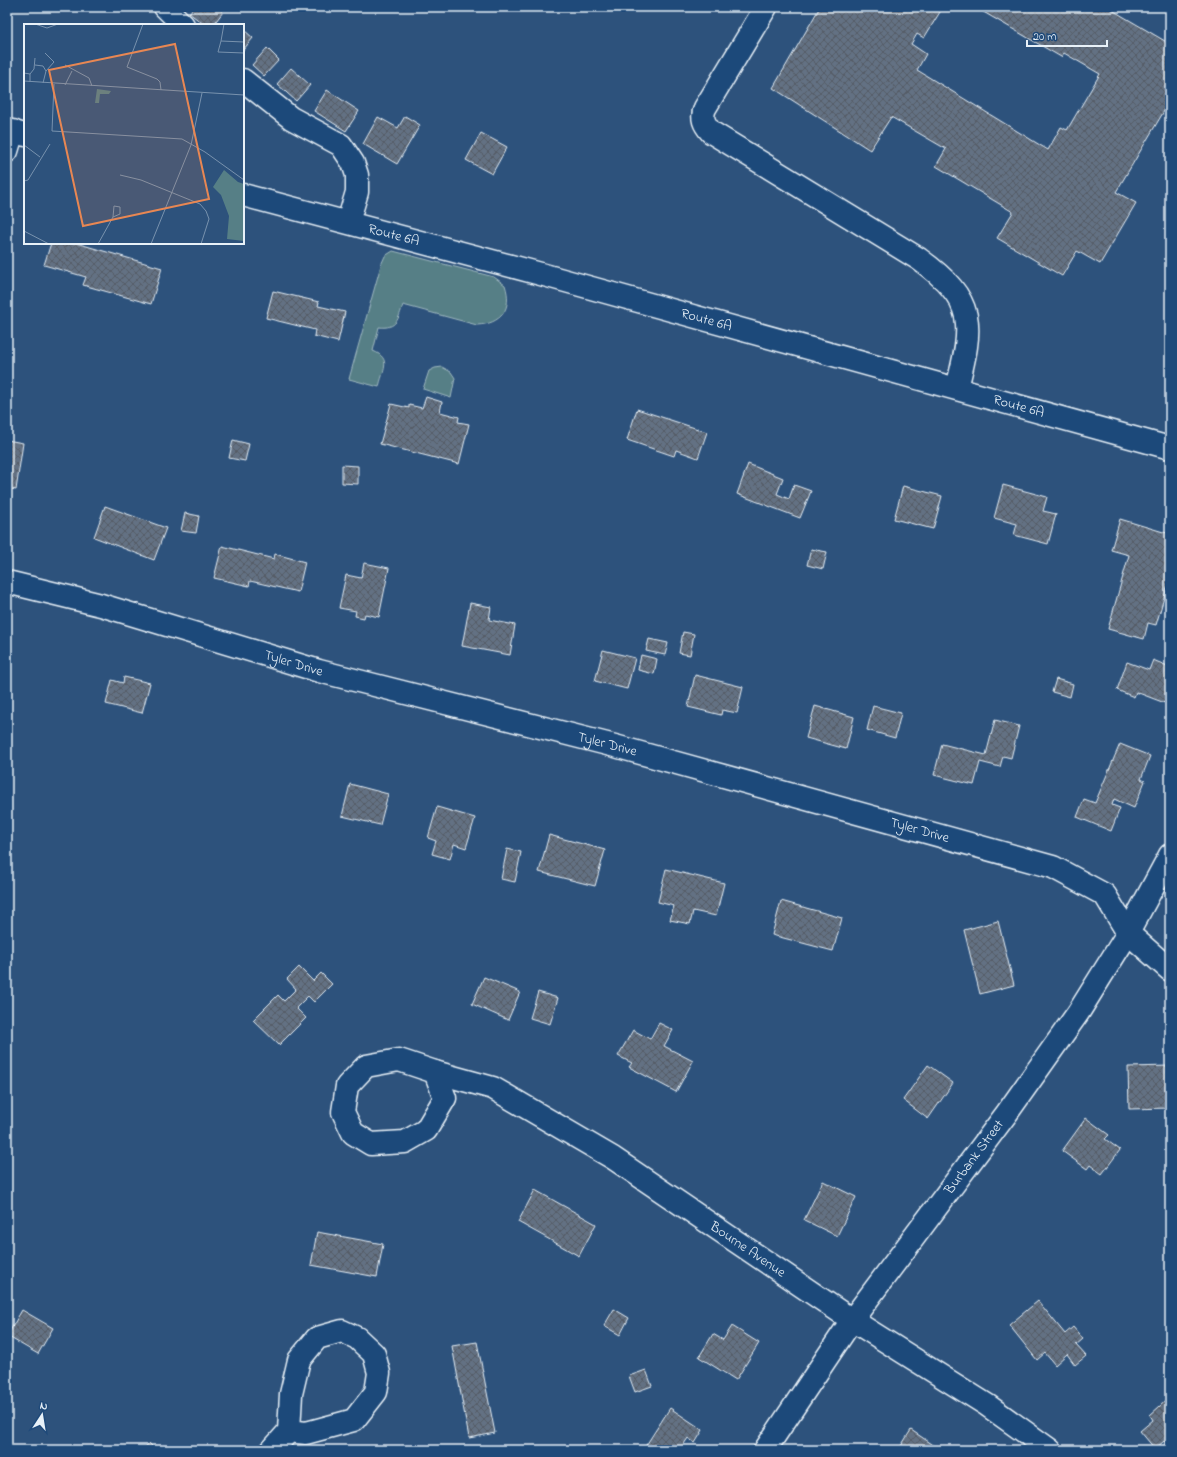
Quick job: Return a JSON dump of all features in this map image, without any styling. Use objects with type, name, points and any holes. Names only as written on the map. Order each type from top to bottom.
[{"type":"street","points":[[165,7],[182,24]]},
{"type":"street","points":[[766,7],[705,108],[702,116],[705,126],[711,132],[919,259],[943,278],[964,305],[968,319],[967,347],[957,388]]},
{"type":"street","points":[[244,81],[291,118],[341,146],[353,163],[357,175],[357,192],[348,222]]},
{"type":"street","name":"Route 6A","points":[[244,195],[348,222],[957,388],[1170,448]]},
{"type":"street","name":"Tyler Drive","points":[[7,582],[101,605],[319,671],[615,746],[1053,867],[1104,895],[1128,933],[1170,970]]},
{"type":"street","name":"Burbank Street","points":[[764,1450],[852,1320],[1007,1113],[1078,1013],[1128,933],[1170,855]]},
{"type":"street","name":"Bourne Avenue","points":[[435,1072],[445,1098],[426,1130],[405,1142],[371,1144],[352,1133],[343,1112],[347,1086],[366,1066],[399,1060],[435,1072],[493,1088],[613,1158],[852,1320],[987,1405],[1050,1450]]},
{"type":"street","points":[[272,1450],[289,1431],[291,1394],[299,1360],[317,1338],[342,1331],[357,1338],[374,1354],[379,1373],[376,1392],[354,1420],[306,1433],[289,1431]]},
{"type":"green space","points":[[393,251],[494,277],[505,285],[507,301],[506,308],[499,318],[493,322],[477,325],[403,305],[398,319],[393,325],[379,327],[373,351],[383,358],[385,366],[379,387],[349,379],[381,265],[385,256]]},
{"type":"green space","points":[[442,367],[451,372],[455,378],[451,398],[423,389],[429,371]]},
{"type":"building","points":[[194,7],[216,7],[223,12],[214,24],[204,24],[189,13]]},
{"type":"building","points":[[820,7],[943,7],[924,38],[917,34],[911,44],[926,54],[917,70],[1048,150],[1061,127],[1067,130],[1100,74],[1064,53],[1061,57],[980,10],[981,7],[1107,7],[1170,44],[1170,101],[1116,192],[1136,203],[1100,264],[1077,251],[1062,276],[997,238],[1013,212],[936,166],[946,149],[891,117],[870,150],[773,88]]},
{"type":"building","points":[[244,30],[253,38],[244,49]]},
{"type":"building","points":[[267,48],[279,60],[264,76],[252,65]]},
{"type":"building","points":[[291,68],[310,85],[296,101],[277,84]]},
{"type":"building","points":[[327,90],[359,111],[346,131],[314,111]]},
{"type":"building","points":[[405,116],[420,125],[397,164],[363,144],[378,117],[398,128]]},
{"type":"building","points":[[481,133],[507,147],[492,174],[466,160]]},
{"type":"building","points":[[51,244],[79,244],[162,268],[151,304],[83,285],[86,277],[44,265]]},
{"type":"building","points":[[273,291],[319,302],[318,306],[345,312],[338,342],[314,336],[315,330],[266,318]]},
{"type":"building","points":[[426,397],[442,402],[440,412],[459,417],[458,422],[469,424],[459,464],[380,444],[391,404],[409,408],[409,405],[422,408]]},
{"type":"building","points":[[637,409],[707,432],[698,458],[676,450],[674,456],[627,440]]},
{"type":"building","points":[[7,440],[23,443],[16,490],[7,488]]},
{"type":"building","points":[[233,440],[249,444],[245,461],[229,458]]},
{"type":"building","points":[[748,464],[783,478],[777,494],[789,499],[794,485],[811,491],[800,518],[737,494]]},
{"type":"building","points":[[342,465],[358,466],[358,484],[342,483]]},
{"type":"building","points":[[1003,485],[1047,497],[1043,511],[1056,514],[1048,544],[1014,535],[1017,524],[994,518]]},
{"type":"building","points":[[903,486],[942,496],[933,529],[894,519]]},
{"type":"building","points":[[105,506],[166,528],[154,560],[94,537]]},
{"type":"building","points":[[185,513],[199,516],[196,533],[181,531]]},
{"type":"building","points":[[1120,519],[1170,534],[1170,577],[1156,625],[1148,623],[1144,639],[1108,629],[1129,555],[1111,550]]},
{"type":"building","points":[[222,546],[274,559],[275,554],[305,562],[298,592],[250,581],[249,586],[214,578]]},
{"type":"building","points":[[811,549],[827,552],[823,569],[807,565]]},
{"type":"building","points":[[364,563],[389,568],[379,617],[365,614],[364,618],[355,616],[356,611],[339,608],[346,575],[361,578]]},
{"type":"building","points":[[470,603],[491,607],[489,620],[515,625],[510,655],[462,646]]},
{"type":"building","points":[[683,632],[694,634],[690,655],[679,653]]},
{"type":"building","points":[[649,639],[668,643],[665,655],[646,651]]},
{"type":"building","points":[[603,650],[635,658],[627,689],[595,681]]},
{"type":"building","points":[[641,655],[657,659],[654,674],[638,670]]},
{"type":"building","points":[[1153,660],[1170,667],[1170,705],[1136,692],[1134,697],[1117,690],[1127,662],[1149,670]]},
{"type":"building","points":[[695,675],[743,687],[737,713],[722,710],[721,715],[688,707]]},
{"type":"building","points":[[124,677],[150,683],[142,713],[106,704],[112,680],[123,683]]},
{"type":"building","points":[[1056,679],[1073,684],[1070,697],[1052,692]]},
{"type":"building","points":[[815,706],[854,717],[846,749],[806,738]]},
{"type":"building","points":[[873,706],[901,713],[895,738],[867,730]]},
{"type":"building","points":[[995,720],[1019,726],[1011,758],[1003,756],[1000,767],[980,762],[974,785],[934,775],[942,744],[986,755]]},
{"type":"building","points":[[1120,744],[1150,756],[1141,779],[1145,781],[1134,808],[1114,799],[1112,805],[1120,808],[1111,831],[1077,817],[1084,799],[1095,803]]},
{"type":"building","points":[[350,784],[388,794],[380,825],[342,816]]},
{"type":"building","points":[[437,807],[475,818],[466,848],[454,844],[450,859],[432,854],[436,841],[428,838]]},
{"type":"building","points":[[549,835],[605,850],[595,886],[539,872]]},
{"type":"building","points":[[507,849],[521,852],[515,882],[501,879]]},
{"type":"building","points":[[666,869],[724,883],[716,916],[693,911],[690,924],[670,920],[674,906],[658,902]]},
{"type":"building","points":[[781,901],[842,918],[833,951],[772,935]]},
{"type":"building","points":[[998,921],[1014,985],[980,994],[964,930]]},
{"type":"building","points":[[299,967],[313,981],[321,973],[332,984],[314,1002],[308,996],[296,1008],[306,1018],[279,1045],[253,1020],[278,995],[284,1001],[296,989],[287,979]]},
{"type":"building","points":[[484,977],[520,992],[508,1020],[472,1004]]},
{"type":"building","points":[[538,992],[558,998],[550,1024],[530,1018]]},
{"type":"building","points":[[659,1023],[673,1030],[664,1046],[693,1061],[676,1092],[629,1067],[632,1063],[618,1056],[633,1030],[650,1039]]},
{"type":"building","points":[[928,1065],[953,1083],[928,1119],[903,1100]]},
{"type":"building","points":[[1170,1066],[1170,1108],[1129,1109],[1128,1067]]},
{"type":"building","points":[[1086,1118],[1109,1135],[1105,1139],[1120,1150],[1102,1174],[1090,1165],[1087,1169],[1062,1151]]},
{"type":"building","points":[[823,1181],[856,1197],[837,1236],[804,1220]]},
{"type":"building","points":[[535,1190],[596,1224],[579,1256],[518,1222]]},
{"type":"building","points":[[317,1232],[383,1244],[377,1277],[311,1265]]},
{"type":"building","points":[[1038,1301],[1065,1334],[1073,1327],[1083,1339],[1076,1345],[1086,1356],[1075,1365],[1067,1354],[1055,1365],[1045,1353],[1037,1360],[1009,1325]]},
{"type":"building","points":[[614,1309],[629,1318],[620,1335],[604,1326]]},
{"type":"building","points":[[22,1310],[53,1328],[38,1354],[7,1336]]},
{"type":"building","points":[[732,1326],[759,1343],[736,1380],[699,1357],[713,1334],[723,1340]]},
{"type":"building","points":[[477,1342],[495,1433],[469,1438],[452,1346]]},
{"type":"building","points":[[646,1370],[652,1386],[635,1392],[629,1376]]},
{"type":"building","points":[[1170,1397],[1170,1448],[1164,1441],[1155,1449],[1140,1431],[1153,1420],[1150,1415]]},
{"type":"building","points":[[670,1408],[703,1430],[695,1443],[688,1438],[682,1447],[686,1450],[643,1450]]},
{"type":"building","points":[[911,1430],[941,1450],[903,1450],[905,1448],[901,1446]]},
{"type":"building","points":[[149,1443],[156,1450],[143,1450]]}]
